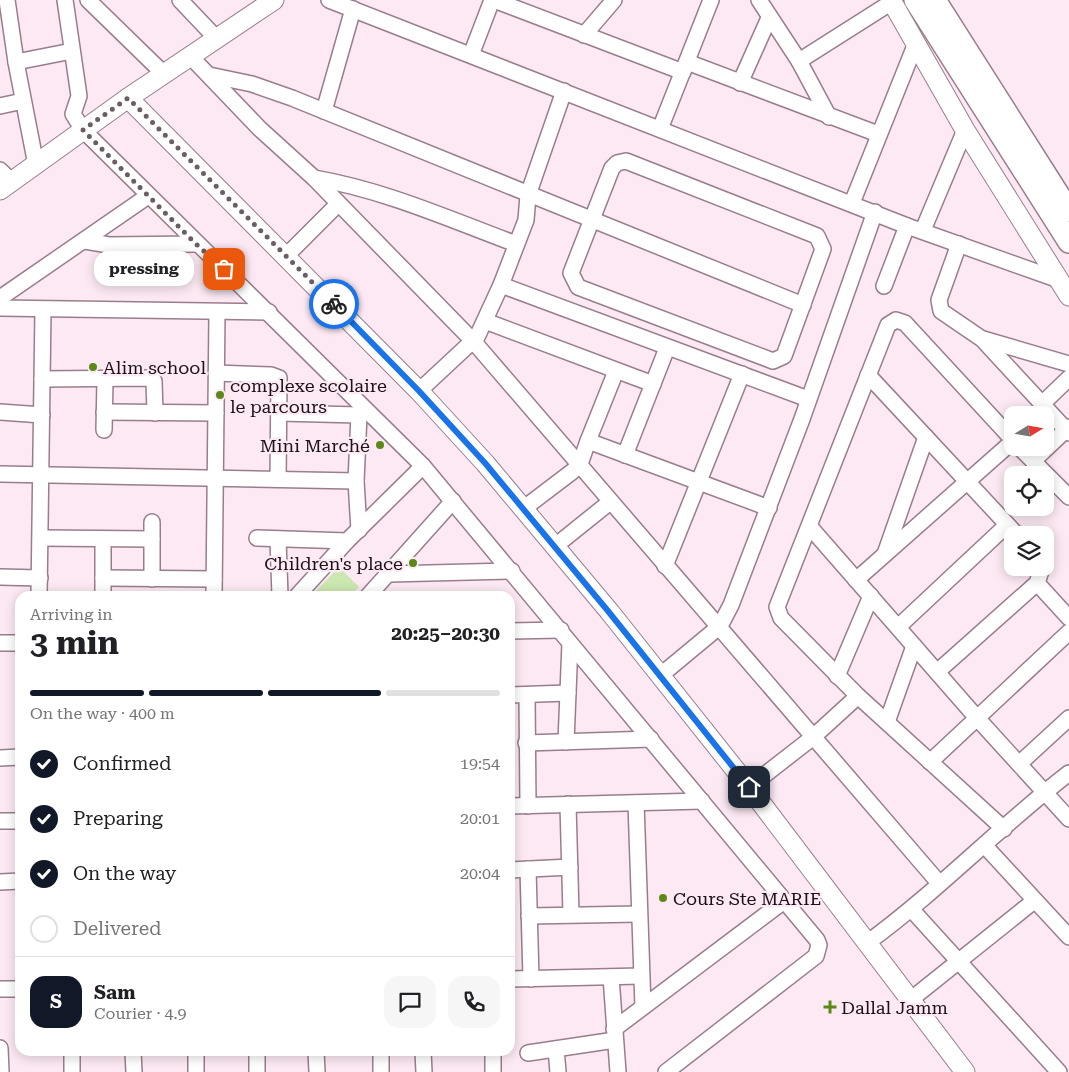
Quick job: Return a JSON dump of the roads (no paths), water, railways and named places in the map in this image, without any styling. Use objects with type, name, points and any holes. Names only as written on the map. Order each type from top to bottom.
[{"type":"highway","points":[[915,0],[1069,242]]},
{"type":"highway","points":[[935,0],[1069,211]]},
{"type":"main road","points":[[4,181],[36,165],[128,98],[274,0]]},
{"type":"main road","points":[[892,1],[965,130],[1064,288]]},
{"type":"main road","points":[[128,98],[419,391],[523,509],[661,675],[749,787],[909,1001],[965,1072]]},
{"type":"street","points":[[7,0],[6,45],[16,62],[36,165]]},
{"type":"street","points":[[65,0],[80,99],[73,114],[83,130],[196,244],[269,312],[361,411],[423,466],[817,940],[819,945],[816,956],[666,1072]]},
{"type":"street","points":[[88,0],[164,74]]},
{"type":"street","points":[[180,0],[217,39]]},
{"type":"street","points":[[329,0],[907,226],[924,230],[1064,288]]},
{"type":"street","points":[[584,35],[614,0]]},
{"type":"street","points":[[660,129],[711,0]]},
{"type":"street","points":[[471,55],[499,1],[584,35],[740,83],[878,134]]},
{"type":"street","points":[[761,1],[769,18],[798,61],[829,117]]},
{"type":"street","points":[[798,61],[892,1]]},
{"type":"street","points":[[324,111],[353,10]]},
{"type":"street","points":[[740,83],[769,18]]},
{"type":"street","points":[[852,203],[916,43]]},
{"type":"street","points":[[16,62],[72,51]]},
{"type":"street","points":[[191,57],[260,130],[314,178],[474,342],[580,464],[665,566],[720,626],[812,738],[940,883]]},
{"type":"street","points":[[210,75],[252,84],[324,111],[802,305]]},
{"type":"street","points":[[419,391],[474,342],[485,321],[501,286],[528,211],[528,195],[564,91]]},
{"type":"street","points":[[0,106],[23,101]]},
{"type":"street","points":[[924,230],[965,130]]},
{"type":"street","points":[[626,162],[817,236],[823,249],[784,356],[773,361],[578,287],[571,273],[593,221],[612,168],[618,163],[626,162]]},
{"type":"street","points":[[314,178],[378,192],[516,244]]},
{"type":"street","points":[[1,299],[148,196]]},
{"type":"street","points":[[286,256],[338,204]]},
{"type":"street","points":[[661,675],[720,626],[731,605],[769,508],[875,212]]},
{"type":"street","points":[[884,286],[907,226]]},
{"type":"street","points":[[85,241],[109,245],[196,244]]},
{"type":"street","points":[[959,244],[938,305],[944,313],[982,339],[1068,430],[1033,461]]},
{"type":"street","points":[[501,286],[808,399]]},
{"type":"street","points":[[1,299],[43,310],[269,312]]},
{"type":"street","points":[[39,591],[43,310]]},
{"type":"street","points":[[214,591],[217,312]]},
{"type":"street","points":[[1004,432],[904,323],[896,320],[888,324],[810,527],[777,607],[782,618],[837,676],[1004,829]]},
{"type":"street","points":[[485,321],[652,384]]},
{"type":"street","points":[[982,339],[1069,364]]},
{"type":"street","points":[[625,455],[667,348]]},
{"type":"street","points":[[523,509],[580,464],[616,371]]},
{"type":"street","points":[[216,373],[277,376],[280,381],[278,479]]},
{"type":"street","points":[[665,566],[742,374]]},
{"type":"street","points":[[868,375],[1008,526]]},
{"type":"street","points":[[1042,404],[1069,378]]},
{"type":"street","points":[[42,379],[153,379],[155,412]]},
{"type":"street","points":[[104,430],[105,380]]},
{"type":"street","points":[[280,413],[361,411]]},
{"type":"street","points":[[359,530],[356,481],[361,411]]},
{"type":"street","points":[[0,412],[42,415]]},
{"type":"street","points":[[104,412],[216,413]]},
{"type":"street","points":[[884,556],[926,437]]},
{"type":"street","points":[[588,441],[769,508]]},
{"type":"street","points":[[856,580],[1004,448]]},
{"type":"street","points":[[1028,456],[1069,498]]},
{"type":"street","points":[[302,591],[348,541],[423,466]]},
{"type":"street","points":[[0,474],[356,481]]},
{"type":"street","points":[[373,591],[453,501]]},
{"type":"street","points":[[554,547],[610,502]]},
{"type":"street","points":[[152,522],[152,579]]},
{"type":"street","points":[[810,527],[977,718],[1069,819]]},
{"type":"street","points":[[898,627],[1004,537]]},
{"type":"street","points":[[41,538],[152,539]]},
{"type":"street","points":[[257,538],[348,541]]},
{"type":"street","points":[[103,539],[103,591]]},
{"type":"street","points":[[278,540],[280,591]]},
{"type":"street","points":[[389,574],[512,572]]},
{"type":"street","points":[[937,672],[1036,583],[1039,576]]},
{"type":"street","points":[[0,577],[40,578]]},
{"type":"street","points":[[103,578],[214,579]]},
{"type":"street","points":[[1036,583],[1069,618]]},
{"type":"street","points":[[837,676],[871,596]]},
{"type":"street","points":[[515,632],[561,630]]},
{"type":"street","points":[[930,762],[1069,632]]},
{"type":"street","points":[[0,643],[15,643]]},
{"type":"street","points":[[566,742],[570,643]]},
{"type":"street","points":[[887,722],[914,646]]},
{"type":"street","points":[[515,695],[568,693]]},
{"type":"street","points":[[527,695],[528,806]]},
{"type":"street","points":[[749,787],[812,738],[858,696]]},
{"type":"street","points":[[1019,764],[1069,718]]},
{"type":"street","points":[[526,743],[651,739]]},
{"type":"street","points":[[0,758],[15,758]]},
{"type":"street","points":[[867,943],[912,910],[1044,792],[1069,773]]},
{"type":"street","points":[[515,806],[702,801]]},
{"type":"street","points":[[636,803],[643,1007]]},
{"type":"street","points":[[568,804],[571,914]]},
{"type":"street","points":[[0,821],[15,821]]},
{"type":"street","points":[[985,846],[1069,938]]},
{"type":"street","points":[[515,870],[570,867]]},
{"type":"street","points":[[528,869],[531,979]]},
{"type":"street","points":[[0,882],[15,881]]},
{"type":"street","points":[[909,1001],[1034,900]]},
{"type":"street","points":[[528,1053],[556,1049],[615,1035],[643,1007],[784,901]]},
{"type":"street","points":[[912,910],[1058,1072]]},
{"type":"street","points":[[529,916],[639,914]]},
{"type":"street","points":[[515,979],[641,976]]},
{"type":"street","points":[[610,977],[618,1072]]},
{"type":"street","points":[[0,989],[15,989]]},
{"type":"street","points":[[0,1048],[0,1072]]},
{"type":"street","points":[[556,1049],[558,1072]]},
{"type":"street","points":[[72,1056],[72,1072]]},
{"type":"street","points":[[132,1056],[134,1072]]},
{"type":"street","points":[[196,1056],[196,1072]]},
{"type":"street","points":[[257,1056],[257,1072]]},
{"type":"street","points":[[316,1056],[317,1072]]},
{"type":"street","points":[[381,1056],[381,1072]]},
{"type":"street","points":[[423,1056],[424,1072]]},
{"type":"street","points":[[493,1056],[493,1072]]},
{"type":"place","name":"pressing","points":[[224,269]]},
{"type":"place","name":"Alim school","points":[[93,367]]},
{"type":"place","name":"complexe scolaire le parcours","points":[[220,395]]},
{"type":"place","name":"Mini Marché","points":[[380,445]]},
{"type":"place","name":"Children's place","points":[[413,563]]},
{"type":"place","name":"Cours Ste MARIE","points":[[663,898]]},
{"type":"place","name":"Dallal Jamm","points":[[830,1007]]}]
